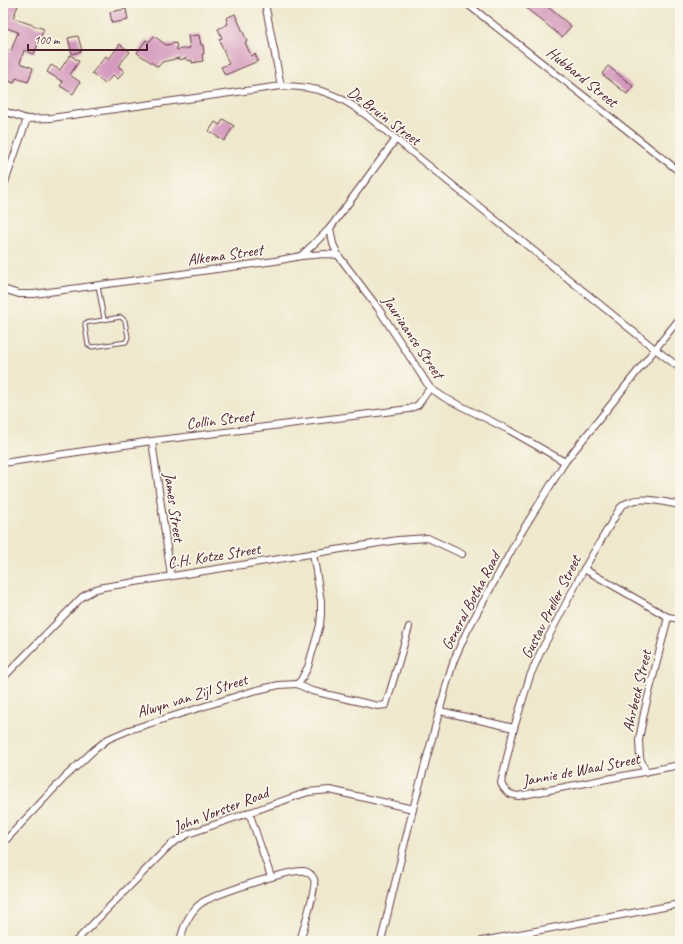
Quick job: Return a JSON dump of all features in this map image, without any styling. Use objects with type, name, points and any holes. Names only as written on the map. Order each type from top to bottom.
[{"type":"street","points":[[264,3],[281,86]]},
{"type":"street","name":"Hubbard Street","points":[[466,3],[680,172]]},
{"type":"street","name":"De Bruin Street","points":[[3,111],[27,119],[51,118],[281,86],[322,90],[336,95],[396,139],[680,368]]},
{"type":"street","points":[[3,188],[27,119]]},
{"type":"street","points":[[301,256],[330,228],[396,139]]},
{"type":"street","name":"Jauriaanse Street","points":[[330,228],[338,255],[378,308],[430,388],[444,398],[509,430],[565,462]]},
{"type":"street","points":[[301,256],[325,254],[338,255]]},
{"type":"street","name":"Alkema Street","points":[[3,289],[26,295],[275,261],[301,256]]},
{"type":"street","name":"General Botha Road","points":[[381,941],[413,809],[454,660],[467,631],[521,533],[565,462],[680,318]]},
{"type":"street","name":"Collin Street","points":[[3,463],[152,441],[409,409],[418,405],[430,388]]},
{"type":"street","name":"James Street","points":[[152,441],[171,576]]},
{"type":"street","name":"Gustav Preller Street","points":[[514,728],[530,676],[541,651],[584,569],[620,508],[625,503],[634,500],[650,500],[680,505]]},
{"type":"street","name":"C.H. Kotze Street","points":[[3,678],[75,604],[89,593],[104,587],[313,553],[418,538],[428,538],[462,554]]},
{"type":"street","points":[[313,553],[321,601],[320,625],[308,667],[304,677],[297,684],[312,691],[378,706],[386,705],[409,627]]},
{"type":"street","points":[[584,569],[668,616],[680,619]]},
{"type":"street","name":"Ahrbeck Street","points":[[646,772],[640,758],[639,740],[644,713],[668,616]]},
{"type":"street","name":"Alwyn van Zijl Street","points":[[3,843],[64,778],[108,739],[129,730],[253,690],[279,685],[297,684]]},
{"type":"street","points":[[440,711],[514,728]]},
{"type":"street","name":"Jannie de Waal Street","points":[[514,728],[501,783],[506,792],[512,795],[518,796],[680,765]]},
{"type":"street","name":"John Vorster Road","points":[[76,941],[171,844],[188,834],[308,792],[319,790],[343,792],[413,809]]},
{"type":"street","points":[[249,812],[271,877]]},
{"type":"street","points":[[180,941],[188,918],[194,909],[204,900],[271,877],[286,873],[304,871],[311,875],[314,879],[313,894],[300,941]]},
{"type":"street","points":[[482,941],[505,939],[680,904]]},
{"type":"lane","points":[[98,286],[104,319]]},
{"type":"lane","points":[[124,318],[128,337],[126,342],[92,347],[89,346],[85,324],[104,319],[124,318]]},
{"type":"building","points":[[3,3],[19,3],[13,18],[44,29],[34,54],[24,50],[20,63],[33,68],[28,82],[16,78],[14,83],[3,79],[3,48],[11,51],[18,32],[4,27],[8,13],[3,11]]},
{"type":"building","points":[[520,3],[543,3],[571,26],[562,37]]},
{"type":"building","points":[[126,9],[128,20],[112,23],[110,12]]},
{"type":"building","points":[[235,14],[247,41],[245,42],[251,56],[255,54],[258,61],[225,75],[221,67],[229,64],[219,39],[222,38],[218,29],[228,24],[226,18]]},
{"type":"building","points":[[199,35],[201,45],[203,45],[203,61],[192,63],[192,60],[187,61],[187,58],[179,60],[179,58],[162,62],[158,67],[137,53],[146,40],[149,42],[154,36],[166,45],[176,43],[177,50],[190,48],[188,36]]},
{"type":"building","points":[[78,36],[82,51],[72,54],[68,38]]},
{"type":"building","points":[[120,44],[130,52],[118,66],[124,71],[118,79],[113,75],[105,84],[92,73],[106,56],[109,59]]},
{"type":"building","points":[[70,55],[79,61],[70,75],[80,82],[73,94],[60,86],[63,82],[47,72],[51,65],[60,70]]},
{"type":"building","points":[[608,66],[633,86],[627,94],[602,74]]},
{"type":"building","points":[[223,119],[234,126],[224,141],[209,131],[215,122],[220,125]]}]
